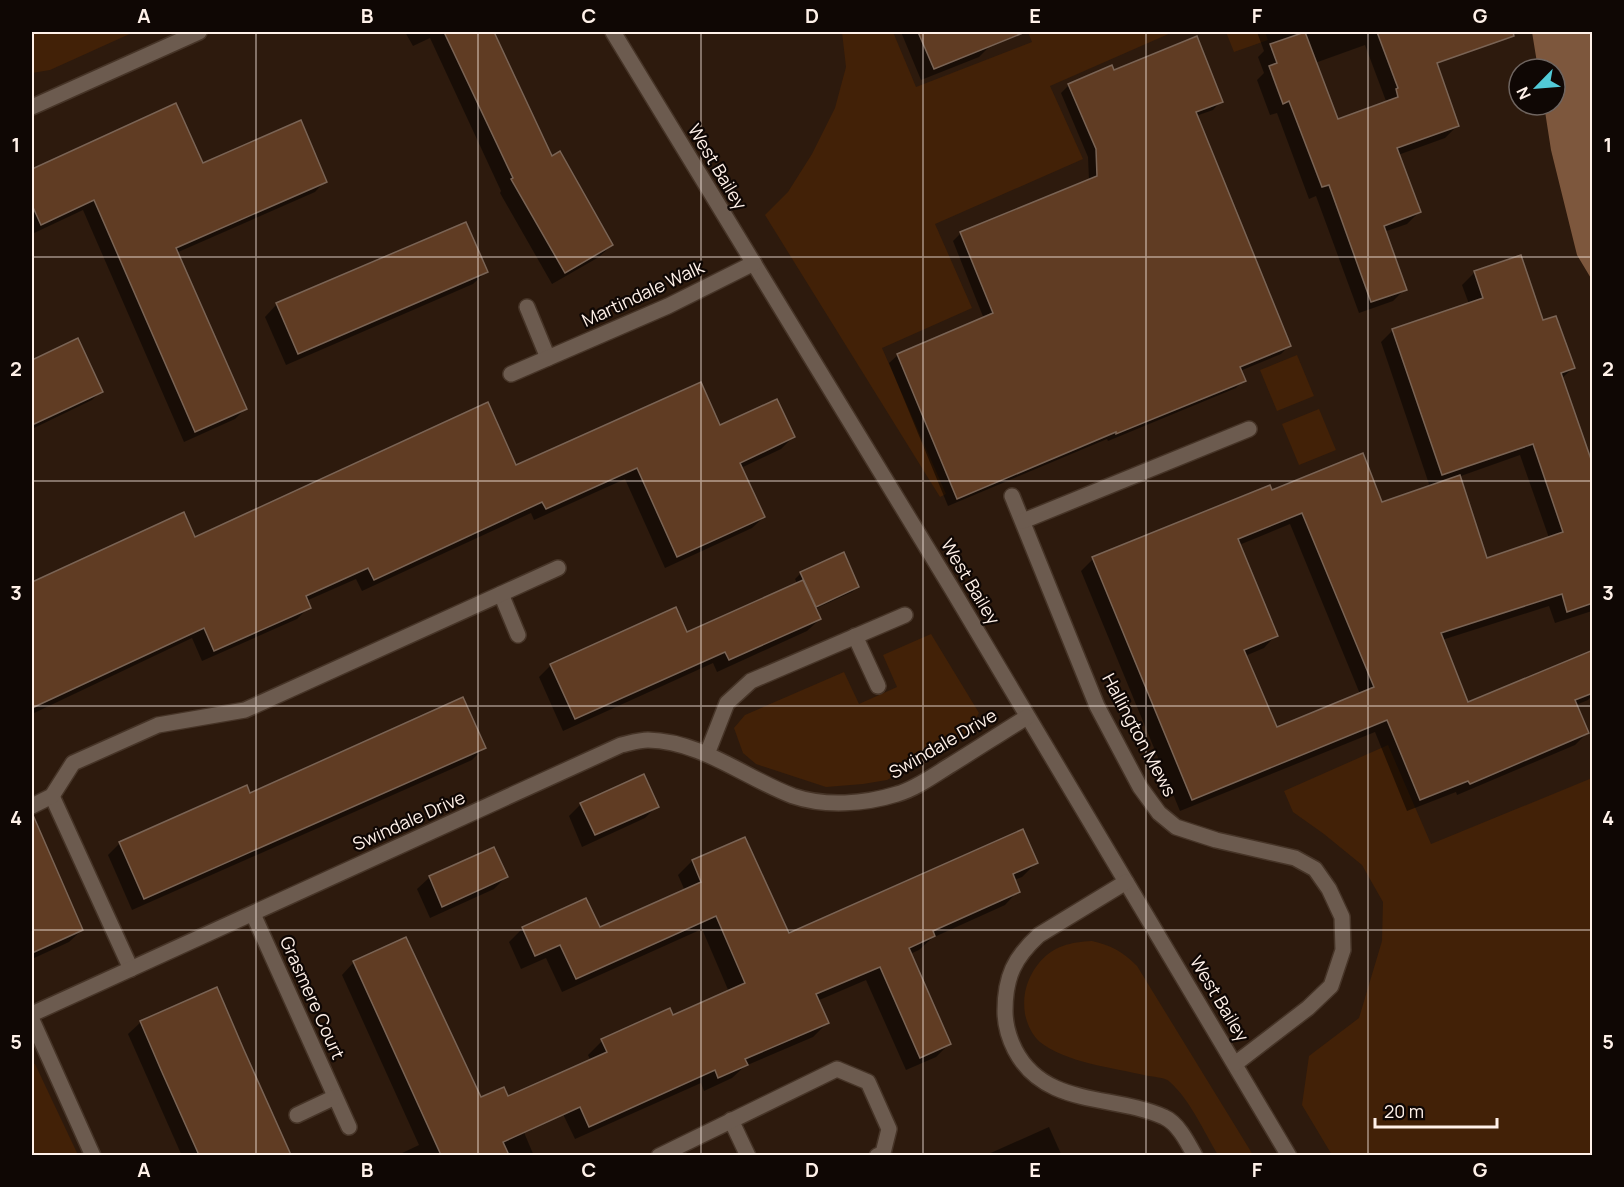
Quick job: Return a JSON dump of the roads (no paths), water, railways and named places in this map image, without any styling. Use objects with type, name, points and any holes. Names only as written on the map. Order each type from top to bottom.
[{"type":"street","points":[[32,106],[199,32]]},
{"type":"street","name":"West Bailey","points":[[613,32],[952,589],[1289,1155]]},
{"type":"street","name":"Martindale Walk","points":[[511,374],[669,306],[753,263]]},
{"type":"street","points":[[527,308],[548,358]]},
{"type":"street","points":[[1023,521],[1249,429]]},
{"type":"street","name":"Hallington Mews","points":[[1012,495],[1097,706],[1140,787],[1159,813],[1176,827],[1216,840],[1295,858],[1315,869],[1329,889],[1342,917],[1343,950],[1331,986],[1308,1008],[1235,1064]]},
{"type":"street","points":[[32,806],[52,796],[73,763],[158,725],[245,710],[558,568]]},
{"type":"street","points":[[501,594],[518,635]]},
{"type":"street","points":[[707,754],[727,703],[751,681],[905,615]]},
{"type":"street","points":[[855,636],[878,686]]},
{"type":"street","name":"Swindale Drive","points":[[32,1014],[621,745],[647,740],[671,742],[707,754],[794,796],[848,803],[876,800],[900,794],[1027,717]]},
{"type":"street","points":[[52,796],[131,969]]},
{"type":"street","points":[[1126,882],[1039,935],[1027,946],[1008,979],[1005,991],[1005,1020],[1011,1041],[1020,1059],[1042,1081],[1054,1089],[1166,1118],[1184,1137],[1195,1155]]},
{"type":"street","name":"Grasmere Court","points":[[253,914],[349,1127]]},
{"type":"street","points":[[32,1020],[93,1155]]},
{"type":"street","points":[[659,1155],[837,1069],[868,1082],[889,1129],[883,1153],[877,1155]]},
{"type":"street","points":[[297,1115],[336,1098]]},
{"type":"street","points":[[731,1120],[748,1155]]}]
